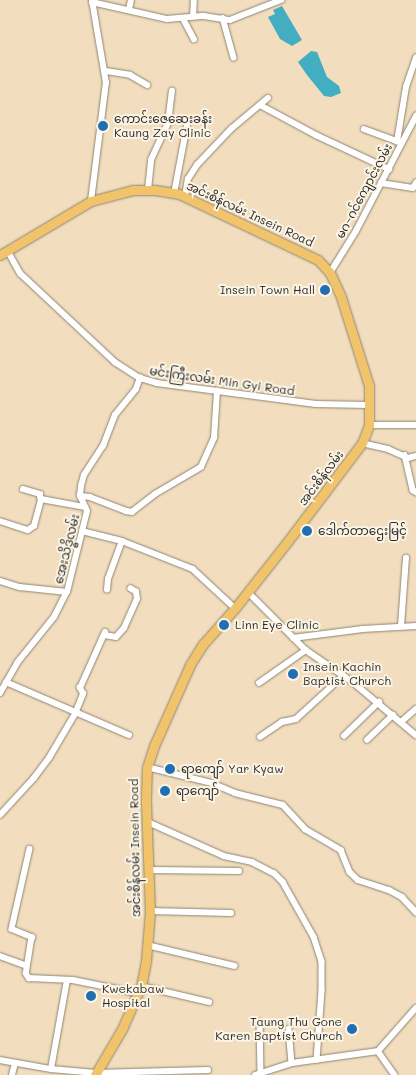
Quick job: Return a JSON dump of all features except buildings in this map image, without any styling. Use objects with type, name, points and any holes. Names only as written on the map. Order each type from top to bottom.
[{"type":"main road","name":"အင်းစိန်လမ်း Insein Road","points":[[4,253],[91,201],[133,190],[148,190],[185,197],[302,251],[318,260],[330,273],[364,367],[369,386],[369,405]]},
{"type":"main road","name":"အင်းစိန်လမ်း","points":[[276,558],[362,443],[369,425],[369,405]]},
{"type":"main road","name":"အင်းစိန်လမ်း Insein Road","points":[[96,1074],[122,1029],[139,990],[148,945],[150,870],[146,766],[190,665],[203,644],[236,608],[276,558]]},
{"type":"street","points":[[129,10],[131,0]]},
{"type":"street","points":[[193,17],[194,0]]},
{"type":"street","points":[[91,201],[106,71],[94,19],[92,1],[167,19],[193,17],[230,20],[282,0]]},
{"type":"street","points":[[183,18],[194,39]]},
{"type":"street","points":[[222,18],[234,58]]},
{"type":"street","name":"မဂ~ဂင်ကျောင်းလမ်း","points":[[330,273],[356,231],[389,169],[399,142],[406,87],[416,58]]},
{"type":"street","points":[[106,71],[130,75],[147,85]]},
{"type":"street","points":[[148,190],[151,160],[168,124],[172,91]]},
{"type":"street","points":[[185,197],[188,180],[196,164],[231,129],[268,98]]},
{"type":"street","points":[[260,105],[316,135],[389,169]]},
{"type":"street","points":[[364,129],[399,142],[416,116]]},
{"type":"street","points":[[174,194],[187,125]]},
{"type":"street","points":[[380,183],[413,188],[416,183]]},
{"type":"street","name":"မင်းကြီးလမ်း Min Gyi Road","points":[[4,253],[21,274],[115,362],[140,378],[158,383],[316,404],[369,405]]},
{"type":"street","name":"အေးသိဒ္ဓိလမ်း","points":[[0,692],[54,617],[67,592],[87,511],[80,496],[84,475],[103,446],[115,415],[136,389],[140,378]]},
{"type":"street","points":[[80,496],[90,497],[132,512],[155,494],[201,466],[214,438],[217,391]]},
{"type":"street","points":[[369,425],[416,425]]},
{"type":"street","points":[[362,443],[405,455],[408,458],[416,456]]},
{"type":"street","points":[[405,455],[413,491],[416,492]]},
{"type":"street","points":[[0,521],[28,530],[34,526],[41,499],[40,494],[23,489]]},
{"type":"street","points":[[41,499],[85,507]]},
{"type":"street","points":[[82,531],[122,541],[193,569],[236,608]]},
{"type":"street","points":[[107,590],[108,579],[122,541]]},
{"type":"street","points":[[401,626],[406,558]]},
{"type":"street","points":[[0,581],[20,587],[67,592]]},
{"type":"street","points":[[0,814],[49,758],[75,714],[83,694],[80,688],[105,633],[116,637],[124,628],[138,595],[131,589]]},
{"type":"street","points":[[248,592],[306,650],[379,702],[416,735]]},
{"type":"street","points":[[293,638],[416,626]]},
{"type":"street","points":[[259,683],[306,650]]},
{"type":"street","points":[[260,737],[282,722],[296,719],[343,676]]},
{"type":"street","points":[[6,682],[75,714],[129,735]]},
{"type":"street","points":[[344,736],[379,702]]},
{"type":"street","points":[[401,722],[416,709]]},
{"type":"street","points":[[367,740],[393,715]]},
{"type":"street","points":[[146,766],[212,783],[235,793],[283,805],[305,829],[341,850],[350,872],[358,880],[389,890],[402,897],[416,912]]},
{"type":"street","points":[[148,822],[224,856],[252,862],[274,873],[283,882],[314,937],[322,961],[322,991],[317,1060]]},
{"type":"street","points":[[30,849],[12,929],[32,937],[25,965],[29,978],[67,980],[209,1002]]},
{"type":"street","points":[[150,870],[239,871]]},
{"type":"street","points":[[150,911],[231,913]]},
{"type":"street","points":[[148,945],[236,966]]},
{"type":"street","points":[[0,956],[25,965]]},
{"type":"street","points":[[51,1069],[67,980]]},
{"type":"street","points":[[260,1022],[258,1074],[292,1063],[378,1051],[416,1008]]},
{"type":"street","points":[[289,1029],[292,1063]]},
{"type":"street","points":[[378,1051],[395,1075]]},
{"type":"street","points":[[0,1060],[51,1069],[96,1074],[208,1070]]},
{"type":"street","points":[[12,1075],[15,1063]]},
{"type":"water","points":[[282,6],[302,40],[292,46],[280,39],[268,17],[275,14],[273,10]]},
{"type":"water","points":[[311,51],[317,52],[327,77],[339,86],[341,93],[331,97],[324,96],[307,75],[298,62]]},
{"type":"place","name":"ကောင်းဇေဆေးခန်း Kaung Zay Clinic","points":[[103,126]]},
{"type":"place","name":"Insein Town Hall","points":[[325,290]]},
{"type":"place","name":"ဒေါက်တာဌေးမြင့်","points":[[307,531]]},
{"type":"place","name":"Linn Eye Clinic","points":[[224,625]]},
{"type":"place","name":"Insein Kachin Baptist Church","points":[[293,674]]},
{"type":"place","name":"ရာကျော် Yar Kyaw","points":[[170,769]]},
{"type":"place","name":"ရာကျော်","points":[[165,791]]},
{"type":"place","name":"Kwekabaw Hospital","points":[[91,996]]},
{"type":"place","name":"Taung Thu Gone Karen Baptist Church","points":[[352,1029]]}]
